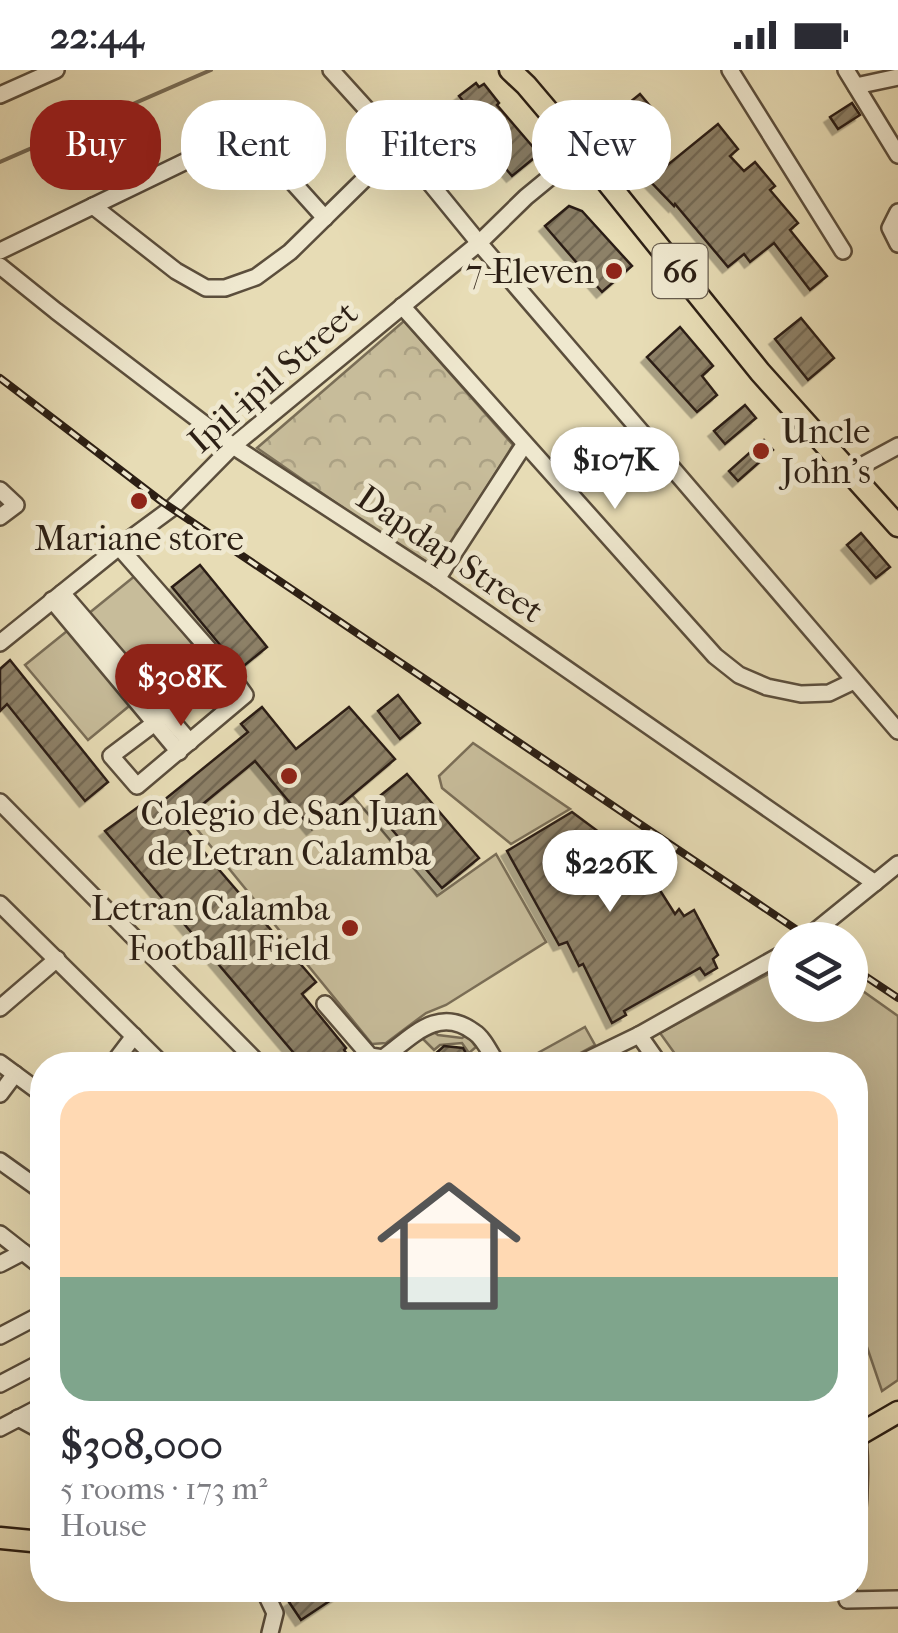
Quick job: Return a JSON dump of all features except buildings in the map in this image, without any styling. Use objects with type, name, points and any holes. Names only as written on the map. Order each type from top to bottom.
[{"type":"main road","name":"66","points":[[510,70],[539,100]]},
{"type":"main road","name":"66","points":[[614,190],[760,372],[898,526]]},
{"type":"main road","points":[[868,1430],[898,1412]]},
{"type":"main road","points":[[0,1538],[30,1541]]},
{"type":"street","points":[[0,95],[56,70]]},
{"type":"street","points":[[331,70],[358,100]]},
{"type":"street","points":[[730,70],[842,251]]},
{"type":"street","points":[[846,70],[895,145]]},
{"type":"street","points":[[856,86],[898,77]]},
{"type":"street","points":[[0,251],[209,150],[242,145],[270,157],[325,218]]},
{"type":"street","points":[[93,206],[176,271],[206,288],[225,288],[256,277],[290,252],[353,190]]},
{"type":"street","points":[[436,190],[898,731]]},
{"type":"street","name":"Ipil-ipil Street","points":[[0,643],[172,508],[233,446],[479,243],[534,190]]},
{"type":"street","points":[[898,212],[890,228],[898,244]]},
{"type":"street","name":"Dapdap Street","points":[[0,266],[233,446],[437,579],[874,882]]},
{"type":"street","points":[[402,306],[715,656],[739,675],[767,687],[801,694],[829,693],[854,681]]},
{"type":"street","points":[[437,579],[524,445]]},
{"type":"street","points":[[850,472],[898,446]]},
{"type":"street","points":[[0,490],[16,505],[0,517]]},
{"type":"street","points":[[119,548],[222,664],[245,695],[137,786],[110,756],[222,664]]},
{"type":"street","points":[[57,596],[184,747]]},
{"type":"street","points":[[0,802],[247,1052]]},
{"type":"street","points":[[826,922],[898,864]]},
{"type":"street","points":[[0,904],[6,922],[57,959],[149,1052]]},
{"type":"street","points":[[0,1008],[57,959]]},
{"type":"street","points":[[604,1052],[768,962]]},
{"type":"street","points":[[325,1004],[367,1052]]},
{"type":"street","points":[[391,1052],[441,1020],[455,1021],[476,1032],[489,1052]]},
{"type":"street","points":[[639,1035],[651,1052]]},
{"type":"street","points":[[122,1052],[134,1036]]},
{"type":"street","points":[[0,1063],[30,1085]]},
{"type":"street","points":[[0,1094],[15,1074]]},
{"type":"street","points":[[0,1161],[30,1182]]},
{"type":"street","points":[[0,1234],[30,1257]]},
{"type":"street","points":[[0,1264],[23,1252]]},
{"type":"street","points":[[0,1336],[30,1320]]},
{"type":"street","points":[[0,1384],[30,1368]]},
{"type":"street","points":[[0,1428],[30,1412]]},
{"type":"street","points":[[18,1418],[30,1424]]},
{"type":"street","points":[[868,1600],[898,1601]]},
{"type":"street","points":[[270,1602],[275,1613],[270,1633]]},
{"type":"green space","points":[[404,321],[513,445],[434,571],[257,448]]},
{"type":"green space","points":[[136,575],[198,651],[150,689],[88,614]]},
{"type":"green space","points":[[72,627],[134,702],[88,740],[25,665]]},
{"type":"green space","points":[[473,743],[570,809],[511,844],[442,788],[439,776]]},
{"type":"green space","points":[[255,761],[312,829],[352,795],[437,896],[496,854],[546,942],[446,1005],[426,1013],[386,1043],[372,1044],[187,817]]},
{"type":"green space","points":[[768,974],[768,1022],[868,1022],[868,995],[898,1016],[898,1380],[882,1391],[868,1350],[868,1052],[674,1052],[660,1033]]},
{"type":"green space","points":[[585,1027],[595,1045],[582,1052],[540,1052]]},
{"type":"green space","points":[[430,1029],[438,1035],[467,1035],[476,1047],[468,1052],[462,1043],[440,1045],[434,1050],[421,1037]]},
{"type":"waterway","points":[[0,162],[211,70]]},
{"type":"railway","points":[[0,378],[161,501],[785,922]]},
{"type":"railway","points":[[868,978],[898,998]]},
{"type":"place","name":"7-Eleven","points":[[614,271]]},
{"type":"place","name":"Uncle John's","points":[[761,451]]},
{"type":"place","name":"Mariane store","points":[[139,501]]},
{"type":"place","name":"Colegio de San Juan de Letran Calamba","points":[[289,776]]},
{"type":"place","name":"Letran Calamba Football Field","points":[[350,928]]}]
